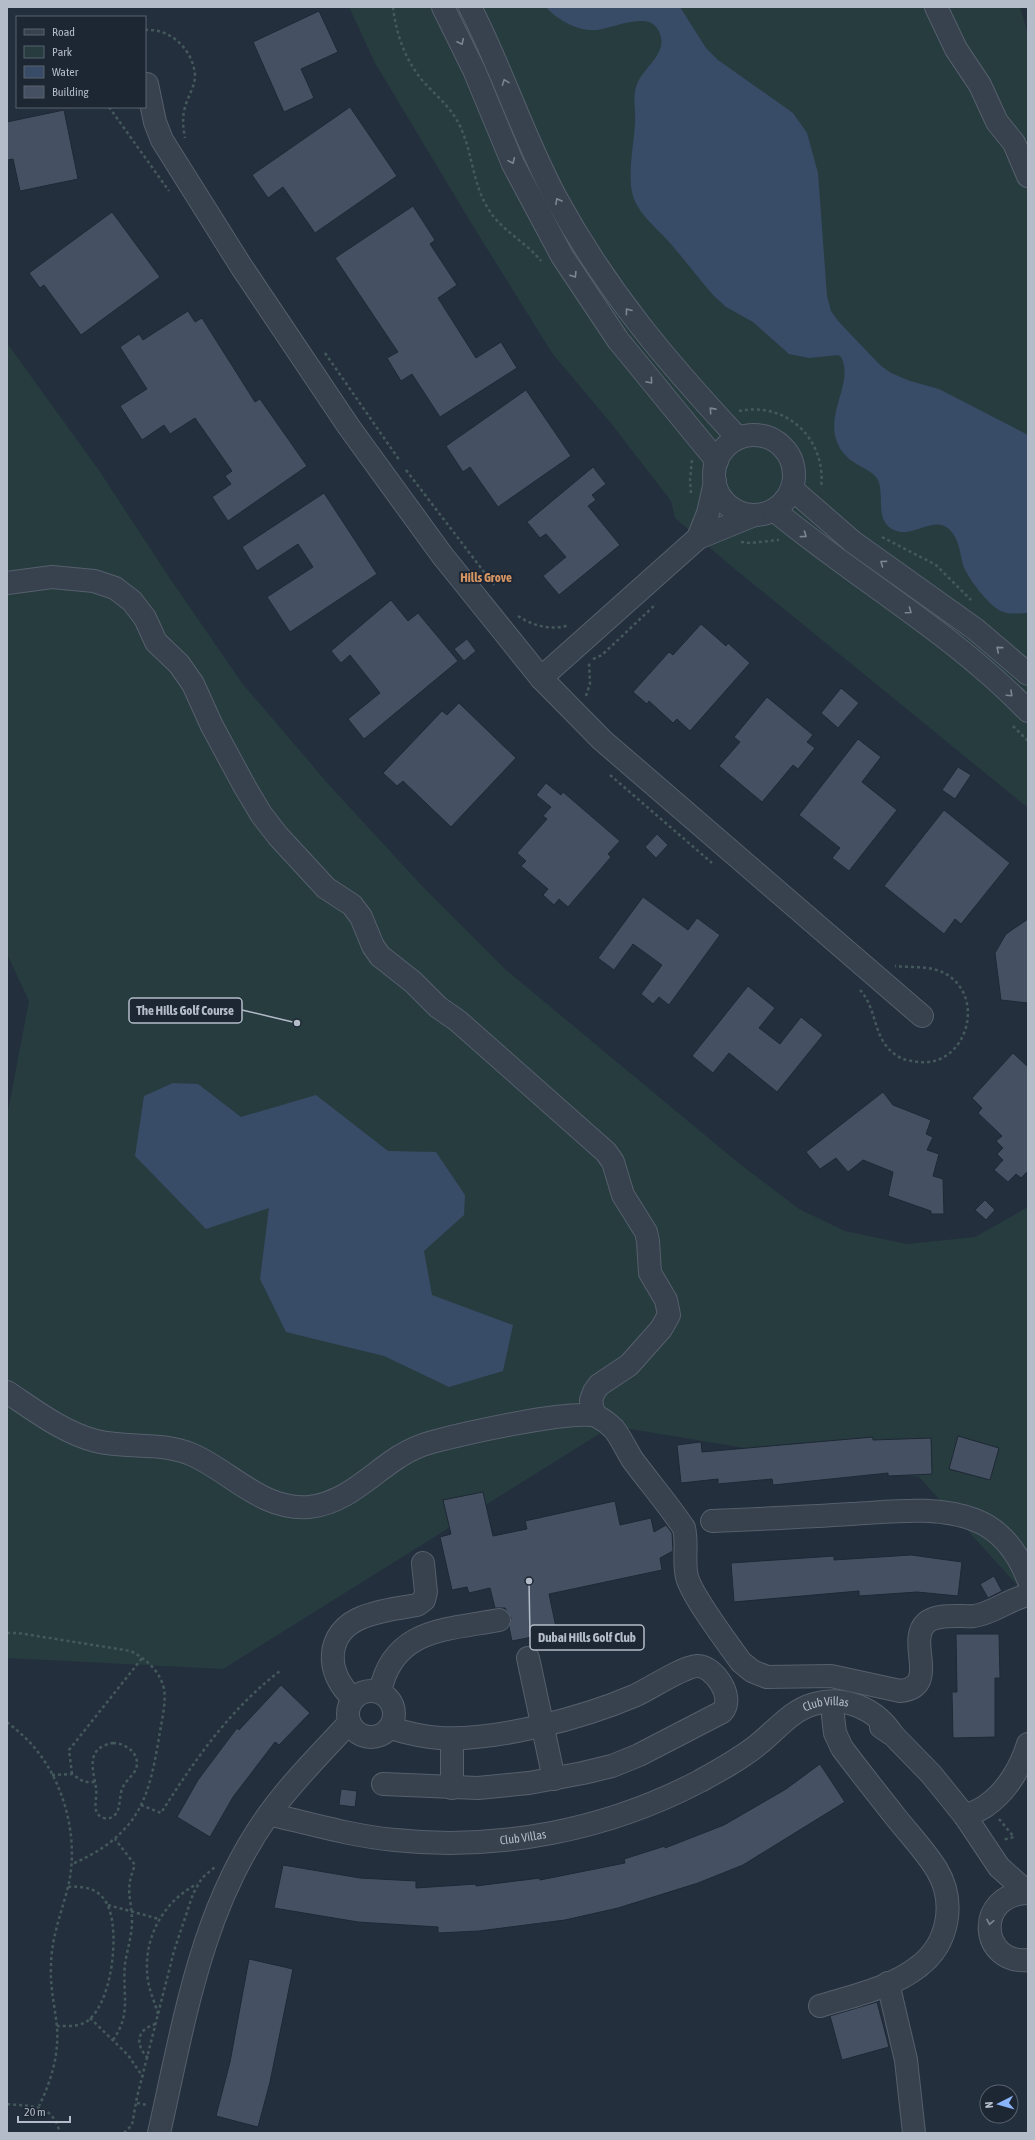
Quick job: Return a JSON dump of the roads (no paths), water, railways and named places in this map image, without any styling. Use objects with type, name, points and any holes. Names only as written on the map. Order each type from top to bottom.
[{"type":"street","points":[[443,7],[471,63],[513,164],[545,227],[566,262],[622,346],[717,461]]},
{"type":"street","points":[[470,7],[496,59],[537,161],[575,232],[615,294],[637,324],[660,353],[738,438]]},
{"type":"street","points":[[936,7],[956,49],[980,85],[997,122],[1020,155],[1028,176]]},
{"type":"street","points":[[147,84],[155,122],[162,140],[249,279],[394,491],[442,555],[541,678],[602,740],[922,1016]]},
{"type":"street","points":[[541,678],[698,538],[752,516],[763,515],[774,510],[788,498],[792,489],[794,470],[792,462],[782,446],[774,440],[761,436],[747,435],[738,438],[725,447],[717,461],[714,475],[717,490],[725,503],[737,512],[752,516]]},
{"type":"street","points":[[698,538],[708,513],[715,482]]},
{"type":"street","points":[[792,489],[859,546],[975,629],[1028,674]]},
{"type":"street","points":[[774,510],[958,648],[989,674],[1020,718]]},
{"type":"street","points":[[7,583],[52,577],[94,581],[115,588],[132,600],[145,618],[156,642],[179,664],[193,684],[212,726],[261,814],[278,836],[304,862],[314,876],[326,888],[352,905],[361,917],[373,946],[380,956],[407,977],[438,1007],[458,1021],[606,1152],[613,1162],[623,1194],[646,1232],[650,1273],[666,1300],[669,1316],[662,1329],[629,1365],[599,1385],[591,1400],[594,1416]]},
{"type":"street","points":[[7,1392],[72,1432],[84,1437],[109,1443],[149,1444],[178,1450],[210,1464],[254,1493],[284,1505],[296,1507],[308,1507],[332,1501],[361,1486],[401,1456],[432,1442],[547,1418],[584,1414],[594,1416],[606,1422],[614,1429],[632,1459],[681,1523],[686,1539],[685,1564],[692,1589],[742,1662],[752,1671],[766,1677],[831,1676],[900,1692],[906,1691],[916,1685],[921,1675],[919,1634],[926,1623],[938,1618],[983,1614],[1028,1595]]},
{"type":"street","points":[[712,1521],[906,1511],[956,1514],[976,1520],[994,1530],[1009,1545],[1021,1562],[1028,1578]]},
{"type":"street","points":[[353,1698],[343,1689],[336,1678],[333,1666],[333,1654],[336,1641],[343,1630],[362,1617],[417,1605],[424,1600],[426,1592],[423,1564]]},
{"type":"street","points":[[380,1692],[382,1680],[392,1658],[409,1642],[430,1633],[499,1620]]},
{"type":"street","points":[[528,1658],[554,1779]]},
{"type":"street","points":[[383,1784],[452,1788],[503,1786],[554,1779],[612,1766],[639,1755],[722,1712],[726,1708],[728,1698],[708,1669],[693,1666],[614,1704],[579,1716],[543,1724],[498,1733],[452,1739],[414,1735],[390,1728]]},
{"type":"street","points":[[820,2006],[888,1983],[918,1968],[937,1948],[947,1922],[947,1894],[936,1869],[842,1748],[835,1733],[831,1676]]},
{"type":"street","points":[[366,1691],[380,1692],[391,1700],[395,1714],[390,1728],[379,1736],[365,1737],[353,1729],[349,1723],[349,1706],[353,1698],[366,1691]]},
{"type":"street","name":"Club Villas","points":[[269,1814],[353,1834],[395,1840],[465,1843],[534,1836],[603,1821],[668,1796],[700,1781],[759,1744],[847,1702],[869,1710],[887,1725],[893,1735],[931,1774],[965,1816],[991,1858]]},
{"type":"street","points":[[159,2133],[190,1992],[203,1946],[220,1902],[246,1852],[269,1814],[349,1723]]},
{"type":"street","points":[[452,1739],[452,1788]]},
{"type":"street","points":[[965,1816],[987,1806],[1003,1790],[1015,1773],[1028,1744]]},
{"type":"street","points":[[991,1858],[1008,1877],[1028,1893]]},
{"type":"street","points":[[991,1858],[1000,1902]]},
{"type":"street","points":[[1023,1964],[1004,1955],[992,1940],[989,1930],[990,1919],[1000,1902],[1008,1896],[1028,1893]]},
{"type":"street","points":[[888,1983],[906,2060],[914,2133]]},
{"type":"water","points":[[546,7],[680,7],[706,48],[718,60],[793,113],[807,133],[818,173],[827,296],[831,311],[838,321],[880,365],[891,373],[910,381],[939,389],[1028,435],[1028,613],[1011,613],[1001,611],[985,597],[965,570],[955,537],[949,529],[943,525],[929,526],[908,532],[901,532],[894,530],[884,521],[878,480],[870,471],[845,455],[836,439],[834,428],[835,418],[844,376],[844,366],[841,357],[838,355],[809,358],[789,354],[753,322],[726,307],[713,295],[676,249],[649,221],[636,203],[631,188],[631,160],[635,123],[634,98],[637,84],[656,58],[659,51],[661,36],[657,28],[652,23],[636,21],[601,29],[581,29],[561,20]]},
{"type":"water","points":[[173,1083],[198,1084],[241,1117],[316,1095],[388,1151],[436,1152],[465,1195],[464,1215],[424,1251],[432,1295],[513,1325],[503,1371],[449,1387],[384,1356],[286,1332],[260,1279],[269,1208],[206,1229],[135,1156],[144,1096]]},
{"type":"place","name":"The Hills Golf Course","points":[[297,1023]]},
{"type":"place","name":"Dubai Hills Golf Club","points":[[529,1581]]},
{"type":"district","name":"Hills Grove","points":[[486,577]]}]
